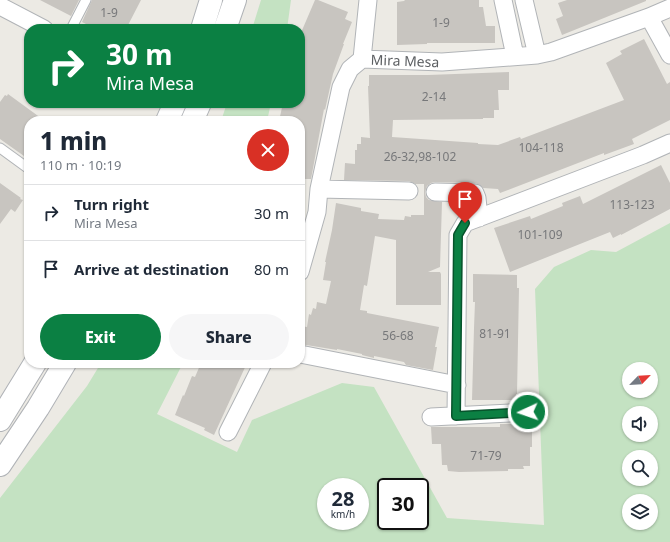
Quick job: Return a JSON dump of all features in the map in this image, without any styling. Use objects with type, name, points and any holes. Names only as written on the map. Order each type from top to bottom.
[{"type":"main road","points":[[204,24],[211,0]]},
{"type":"main road","points":[[227,24],[234,0]]},
{"type":"main road","points":[[0,420],[32,368]]},
{"type":"main road","points":[[0,464],[38,408],[62,368]]},
{"type":"street","points":[[362,59],[368,0]]},
{"type":"street","points":[[503,0],[515,56]]},
{"type":"street","points":[[524,0],[537,55]]},
{"type":"street","points":[[0,6],[34,24]]},
{"type":"street","name":"Mira Mesa","points":[[305,254],[317,212],[319,188],[341,87],[350,69],[362,59],[442,62],[537,55],[551,52],[670,8]]},
{"type":"street","points":[[649,17],[670,55]]},
{"type":"street","points":[[456,416],[458,235],[465,223],[643,155],[670,143]]},
{"type":"street","points":[[319,188],[409,191]]},
{"type":"street","points":[[435,192],[475,194],[477,198],[479,218]]},
{"type":"street","points":[[305,355],[457,385]]},
{"type":"street","points":[[228,432],[260,368]]},
{"type":"street","points":[[431,417],[528,412]]},
{"type":"lane","points":[[74,24],[86,0]]},
{"type":"lane","points":[[0,148],[24,165]]},
{"type":"green space","points":[[261,0],[291,0],[288,24],[254,24]]},
{"type":"green space","points":[[225,108],[270,108],[268,116],[223,116]]},
{"type":"green space","points":[[670,223],[670,542],[0,542],[0,498],[87,386],[98,368],[180,368],[157,414],[237,452],[252,420],[342,383],[374,387],[425,478],[377,478],[377,530],[429,530],[429,486],[447,518],[544,525],[535,289],[554,267],[591,250],[616,252]]},
{"type":"building","points":[[40,0],[79,0],[71,16]]},
{"type":"building","points":[[92,0],[141,0],[129,24],[86,24],[82,22]]},
{"type":"building","points":[[315,0],[348,12],[345,19],[352,22],[333,74],[325,110],[324,109],[311,179],[305,179],[305,116],[280,116],[282,108],[305,108],[305,24]]},
{"type":"building","points":[[405,0],[479,0],[479,7],[483,7],[486,26],[495,26],[495,43],[427,43],[397,45],[397,2]]},
{"type":"building","points":[[567,0],[646,1],[562,35],[556,19],[563,16],[558,3]]},
{"type":"building","points":[[644,39],[667,84],[670,82],[670,120],[632,139],[634,144],[604,155],[604,153],[500,193],[498,189],[483,188],[475,183],[435,182],[427,186],[425,192],[426,197],[429,200],[442,202],[440,267],[428,272],[440,272],[441,274],[441,305],[396,305],[396,240],[375,236],[367,286],[364,285],[360,310],[367,311],[367,313],[439,327],[433,370],[406,365],[404,362],[374,356],[374,358],[337,349],[305,345],[305,327],[307,327],[309,314],[311,315],[313,308],[316,309],[317,302],[326,304],[331,281],[323,280],[336,203],[361,208],[361,211],[379,214],[378,219],[404,220],[405,216],[411,217],[411,215],[424,215],[424,184],[415,184],[409,181],[344,180],[345,163],[355,164],[355,150],[357,150],[357,144],[361,144],[361,137],[370,138],[369,75],[428,75],[509,72],[509,90],[498,90],[499,110],[494,110],[494,118],[393,120],[392,137],[498,145],[520,137],[521,139],[624,100],[606,63],[622,54],[620,51]]},
{"type":"building","points":[[8,94],[24,106],[24,108],[27,108],[38,116],[24,116],[24,156],[0,139],[0,102],[5,95],[7,96]]},
{"type":"building","points":[[661,165],[670,183],[670,209],[621,235],[613,238],[610,232],[510,272],[494,228],[530,216],[531,219],[563,206],[562,203],[580,196],[583,204]]},
{"type":"building","points":[[0,183],[23,200],[15,212],[11,209],[0,224]]},
{"type":"building","points":[[473,274],[517,275],[517,288],[519,288],[516,400],[472,400],[475,302],[473,302]]},
{"type":"building","points":[[199,368],[245,368],[214,435],[204,430],[205,428],[175,415],[192,376],[195,377]]},
{"type":"building","points":[[500,424],[532,424],[530,466],[523,466],[524,469],[508,469],[508,471],[459,472],[448,471],[447,465],[442,465],[441,444],[432,444],[431,427],[500,427]]},
{"type":"route","points":[[465,223],[458,235],[456,416],[528,412]]}]
